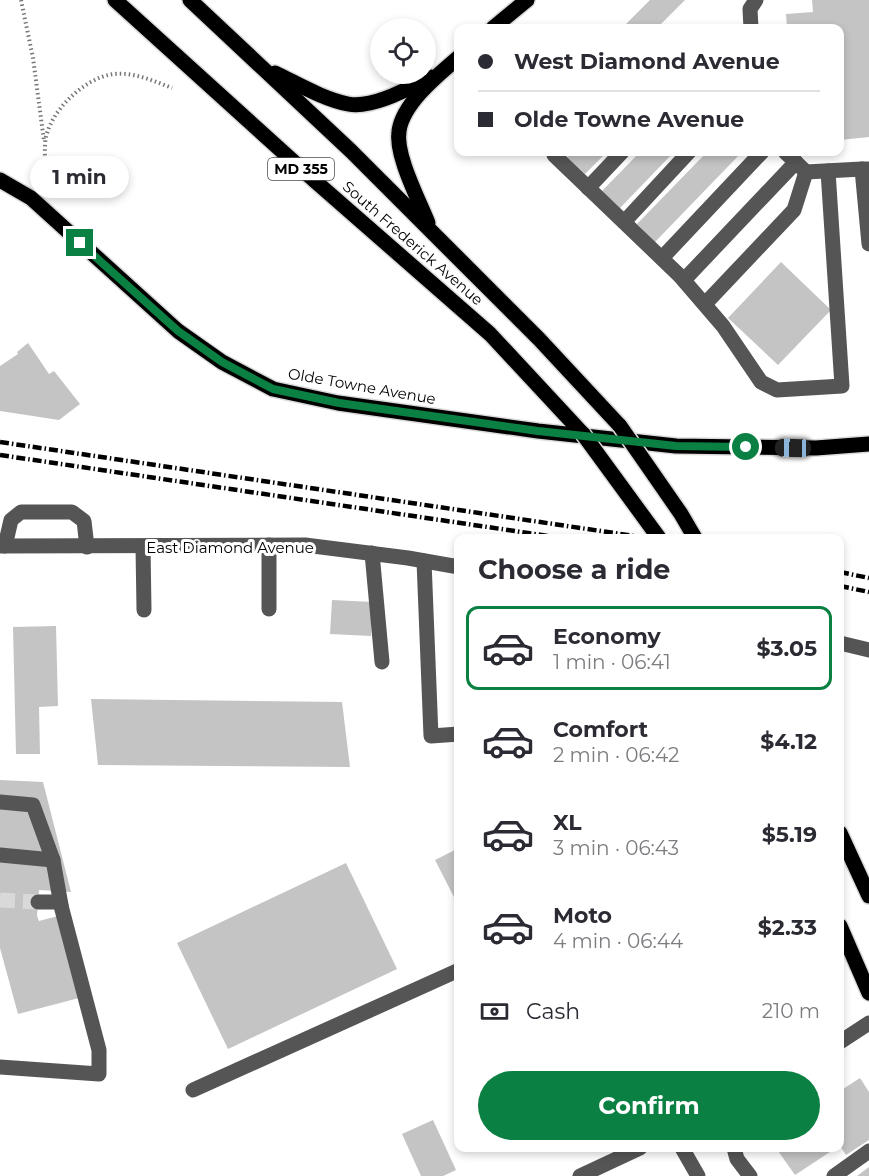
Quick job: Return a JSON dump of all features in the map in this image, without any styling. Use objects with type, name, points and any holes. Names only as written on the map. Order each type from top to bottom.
[{"type":"main road","name":"South Frederick Avenue","points":[[115,0],[315,181],[490,334],[583,434],[656,534]]},
{"type":"main road","name":"South Frederick Avenue","points":[[190,0],[351,150],[539,339],[620,426],[693,534]]},
{"type":"main road","points":[[498,24],[527,0]]},
{"type":"main road","points":[[432,231],[402,160],[399,131],[409,106],[454,61]]},
{"type":"main road","points":[[259,65],[322,96],[350,105],[365,104],[395,94],[442,71]]},
{"type":"main road","name":"Olde Towne Avenue","points":[[0,180],[32,198],[178,331],[222,362],[273,389],[339,403],[538,431],[676,446],[816,448],[869,444]]},
{"type":"main road","points":[[844,842],[869,896]]},
{"type":"main road","points":[[844,935],[869,993]]},
{"type":"street","points":[[751,24],[750,9],[756,0]]},
{"type":"street","points":[[555,156],[684,280],[723,326],[761,382],[777,390],[842,386],[828,171]]},
{"type":"street","points":[[588,188],[618,156]]},
{"type":"street","points":[[624,222],[685,156]]},
{"type":"street","points":[[662,258],[758,156]]},
{"type":"street","points":[[684,280],[796,162]]},
{"type":"street","points":[[796,162],[828,171],[866,169],[869,244]]},
{"type":"street","points":[[705,304],[794,210],[796,162]]},
{"type":"street","points":[[2,546],[11,520],[21,512],[72,512],[84,521],[87,547]]},
{"type":"street","points":[[269,545],[269,609]]},
{"type":"street","name":"East Diamond Avenue","points":[[2,546],[305,545],[454,566]]},
{"type":"street","points":[[143,547],[144,610]]},
{"type":"street","points":[[372,553],[382,662]]},
{"type":"street","points":[[424,561],[431,736],[454,734]]},
{"type":"street","points":[[844,644],[869,650]]},
{"type":"street","points":[[0,802],[33,805],[53,860],[61,905],[99,1050],[99,1074],[0,1067]]},
{"type":"street","points":[[0,855],[53,860]]},
{"type":"street","points":[[39,902],[60,903],[61,905]]},
{"type":"street","points":[[193,1090],[454,972]]},
{"type":"street","points":[[844,1039],[869,1023]]},
{"type":"street","points":[[834,1176],[869,1151]]},
{"type":"street","points":[[580,1176],[631,1152]]},
{"type":"street","points":[[684,1152],[698,1176]]},
{"type":"street","points":[[735,1152],[737,1159],[750,1176]]},
{"type":"path","points":[[21,0],[33,58],[49,182]]},
{"type":"path","points":[[44,143],[57,111],[76,93],[100,78],[113,74],[129,75],[148,78],[172,88]]},
{"type":"building","points":[[650,0],[685,0],[661,24],[626,24]]},
{"type":"building","points":[[812,0],[869,0],[869,137],[844,140],[844,24],[787,24],[786,14],[813,12]]},
{"type":"building","points":[[568,156],[603,156],[585,174]]},
{"type":"building","points":[[636,156],[670,156],[620,208],[602,191]]},
{"type":"building","points":[[703,156],[738,156],[655,242],[637,224]]},
{"type":"building","points":[[781,262],[831,310],[778,365],[728,318]]},
{"type":"building","points":[[28,343],[49,374],[54,371],[80,404],[59,420],[0,411],[0,366],[18,354],[17,352]]},
{"type":"building","points":[[332,600],[373,602],[371,636],[330,634]]},
{"type":"building","points":[[56,626],[58,706],[39,707],[40,754],[16,754],[13,627]]},
{"type":"building","points":[[91,699],[342,702],[350,767],[98,765]]},
{"type":"building","points":[[0,780],[43,782],[71,892],[39,890],[37,916],[39,921],[58,916],[79,998],[18,1014],[0,948]]},
{"type":"building","points":[[454,850],[454,897],[435,860]]},
{"type":"building","points":[[346,863],[397,969],[228,1049],[177,943]]},
{"type":"building","points":[[860,1078],[869,1092],[869,1140],[846,1155],[844,1152],[844,1088]]},
{"type":"building","points":[[433,1120],[456,1170],[443,1176],[421,1176],[402,1134]]},
{"type":"building","points":[[779,1152],[830,1152],[795,1175]]},
{"type":"building","points":[[869,1167],[869,1176],[857,1176]]},
{"type":"tunnel","points":[[0,900],[38,902]]},
{"type":"railway","points":[[0,442],[621,534]]},
{"type":"railway","points":[[0,455],[535,534]]},
{"type":"railway","points":[[844,573],[869,578]]},
{"type":"railway","points":[[844,587],[869,592]]},
{"type":"route","points":[[80,243],[178,331],[222,362],[273,389],[339,403],[538,431],[676,446],[746,447]]}]
